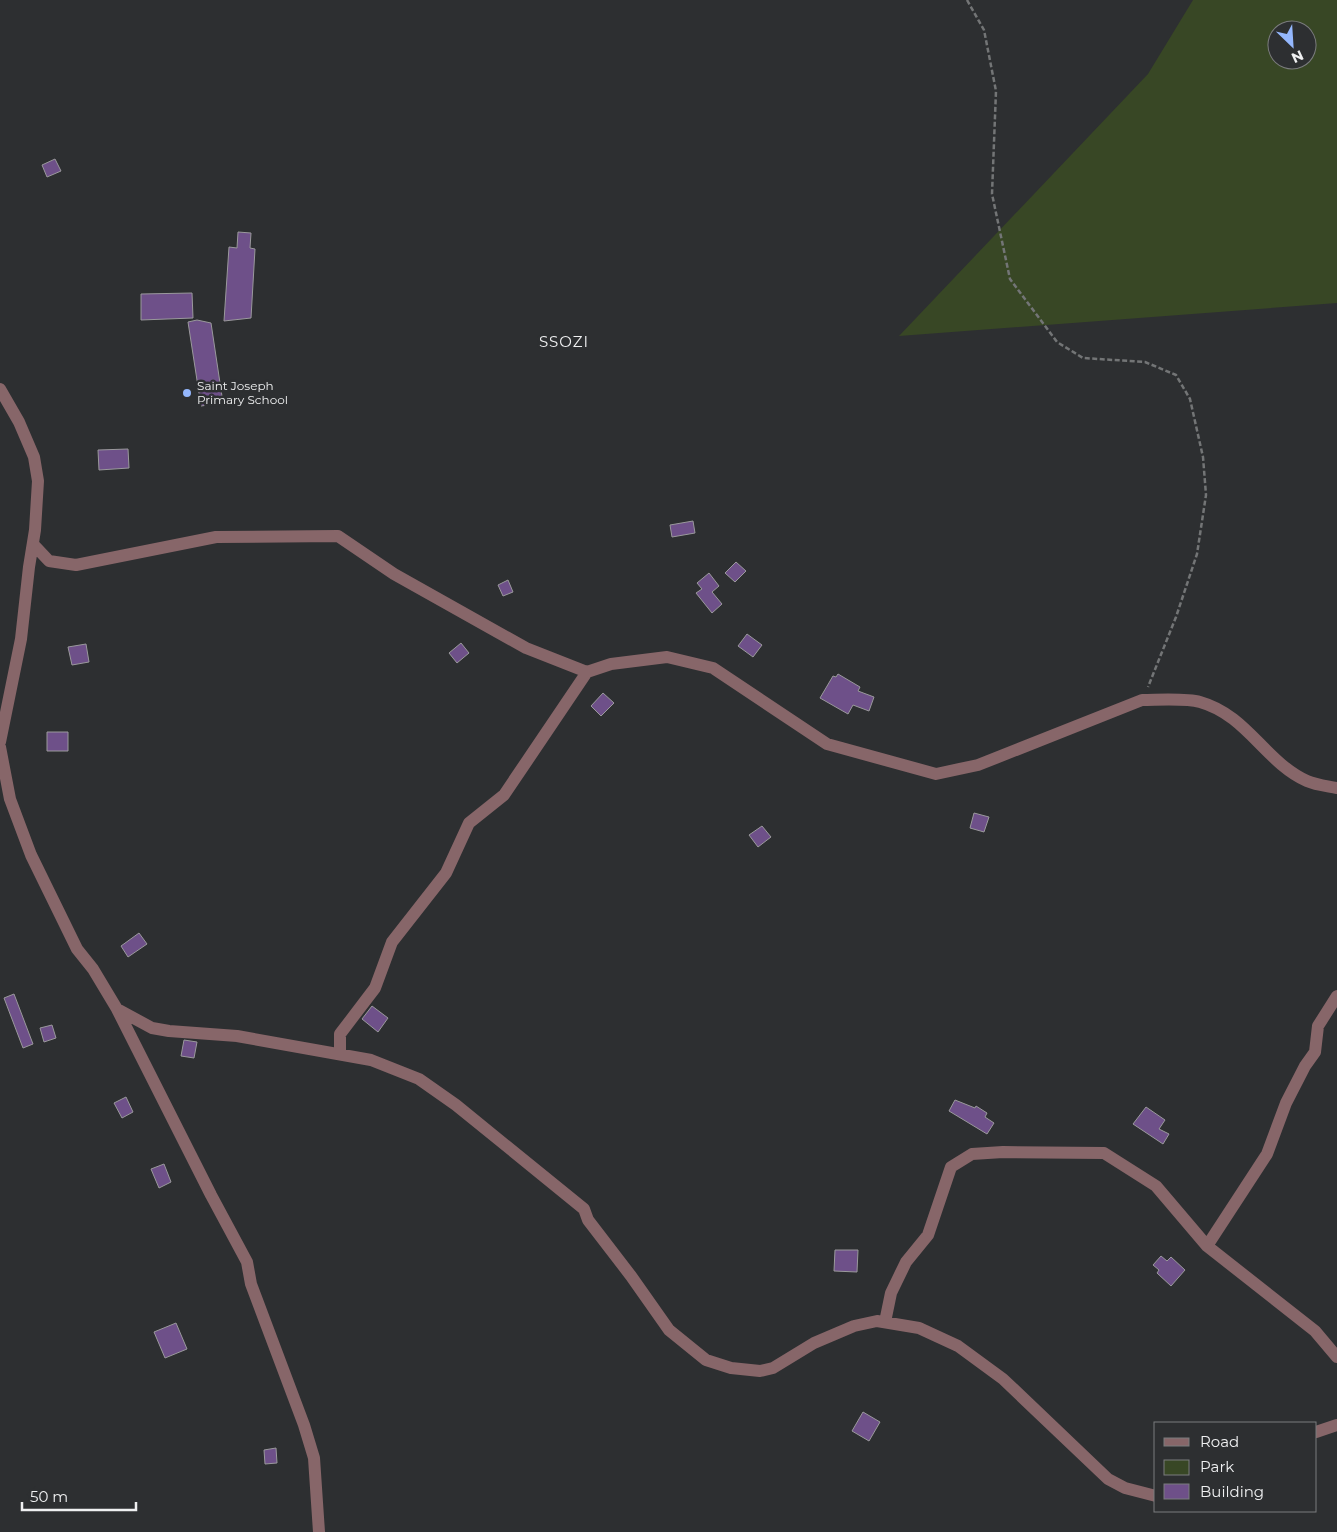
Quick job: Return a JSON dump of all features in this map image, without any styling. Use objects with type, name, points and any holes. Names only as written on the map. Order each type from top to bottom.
[{"type":"street","points":[[0,389],[19,422],[34,457],[38,491],[21,640],[0,742]]},
{"type":"street","points":[[33,544],[48,561],[76,565],[216,537],[338,536],[394,574],[526,648],[587,672]]},
{"type":"street","points":[[340,1054],[340,1034],[375,988],[392,942],[446,874],[469,823],[504,795],[587,672],[611,664],[667,657],[713,668],[827,744],[936,774],[978,765],[1142,700],[1199,701],[1227,713],[1244,726],[1267,752],[1308,781],[1337,788]]},
{"type":"street","points":[[0,747],[10,799],[31,855],[74,943],[93,969],[117,1009],[247,1262],[251,1284],[304,1425],[314,1458],[319,1532]]},
{"type":"street","points":[[1207,1246],[1266,1154],[1286,1103],[1305,1066],[1315,1052],[1318,1026],[1337,996]]},
{"type":"street","points":[[117,1009],[142,1023],[169,1032],[237,1036],[340,1054],[371,1060],[419,1078],[456,1105],[584,1209],[588,1220],[669,1330],[706,1360],[732,1368],[760,1371],[780,1364],[814,1343],[846,1329],[877,1321],[919,1328],[958,1346],[1003,1379],[1108,1479],[1125,1488],[1154,1495]]},
{"type":"street","points":[[886,1322],[891,1292],[906,1262],[928,1234],[951,1167],[972,1154],[1003,1152],[1104,1154],[1156,1186],[1207,1246],[1315,1331],[1337,1357]]},
{"type":"street","points":[[1317,1432],[1337,1425]]},
{"type":"path","points":[[967,0],[984,30],[996,91],[992,194],[1010,279],[1057,342],[1082,358],[1145,362],[1176,375],[1190,399],[1203,457],[1206,495],[1197,554],[1176,617],[1142,700]]},
{"type":"green space","points":[[1193,0],[1337,0],[1337,303],[899,336],[1148,74]]},
{"type":"building","points":[[55,159],[61,171],[47,177],[42,165]]},
{"type":"building","points":[[238,232],[251,233],[250,248],[255,249],[251,318],[224,321],[229,247],[237,248]]},
{"type":"building","points":[[192,293],[193,318],[141,320],[141,294]]},
{"type":"building","points":[[197,320],[211,323],[223,403],[201,406],[188,322]]},
{"type":"building","points":[[128,449],[129,468],[99,470],[98,450]]},
{"type":"building","points":[[693,521],[695,533],[672,537],[670,525]]},
{"type":"building","points":[[736,562],[746,571],[735,582],[725,573]]},
{"type":"building","points":[[709,573],[719,586],[712,592],[722,604],[712,613],[696,593],[702,589],[697,583]]},
{"type":"building","points":[[508,580],[513,592],[503,596],[498,585]]},
{"type":"building","points":[[747,634],[762,645],[753,657],[738,646]]},
{"type":"building","points":[[461,643],[469,653],[457,663],[449,653]]},
{"type":"building","points":[[86,644],[89,662],[72,665],[68,647]]},
{"type":"building","points":[[838,674],[860,687],[858,691],[874,697],[869,711],[853,705],[848,714],[820,698],[833,676],[836,677]]},
{"type":"building","points":[[603,693],[614,703],[601,716],[591,706]]},
{"type":"building","points":[[47,732],[68,732],[68,751],[47,751]]},
{"type":"building","points":[[974,813],[989,817],[984,832],[970,828]]},
{"type":"building","points":[[762,826],[771,837],[758,847],[749,835]]},
{"type":"building","points":[[139,933],[147,944],[128,957],[121,946]]},
{"type":"building","points":[[14,994],[33,1044],[23,1048],[4,998]]},
{"type":"building","points":[[372,1006],[388,1018],[378,1032],[362,1019]]},
{"type":"building","points":[[52,1025],[56,1038],[44,1042],[40,1028]]},
{"type":"building","points":[[184,1040],[197,1042],[194,1058],[181,1056]]},
{"type":"building","points":[[126,1097],[133,1112],[122,1118],[114,1103]]},
{"type":"building","points":[[955,1100],[975,1108],[976,1106],[987,1113],[985,1117],[994,1123],[987,1134],[949,1111]]},
{"type":"building","points":[[1146,1107],[1165,1120],[1159,1129],[1169,1134],[1163,1144],[1133,1124]]},
{"type":"building","points":[[164,1164],[171,1182],[159,1188],[151,1169]]},
{"type":"building","points":[[835,1250],[858,1250],[857,1272],[834,1271]]},
{"type":"building","points":[[1161,1256],[1167,1261],[1171,1257],[1185,1270],[1171,1286],[1157,1273],[1159,1270],[1153,1265]]},
{"type":"building","points":[[176,1323],[187,1349],[165,1358],[154,1332]]},
{"type":"building","points":[[863,1412],[880,1422],[869,1441],[852,1431]]},
{"type":"building","points":[[276,1448],[277,1463],[265,1464],[264,1450]]},
{"type":"place","name":"Saint Joseph Primary School","points":[[187,393]]},
{"type":"district","name":"SSOZI","points":[[564,342]]}]
